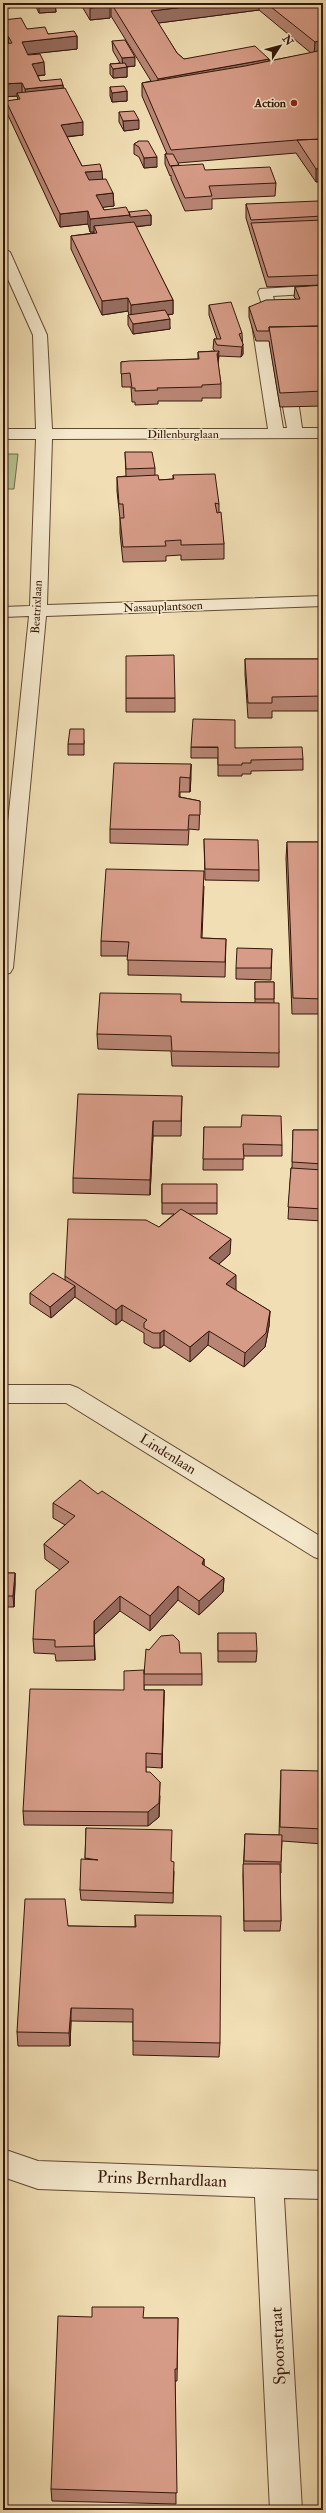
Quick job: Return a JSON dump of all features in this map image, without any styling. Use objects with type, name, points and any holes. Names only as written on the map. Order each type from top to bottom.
[{"type":"street","name":"Beatrixlaan","points":[[3,252],[40,334],[44,434],[38,611],[3,968]]},
{"type":"street","points":[[276,433],[258,324],[266,315],[265,292],[323,289]]},
{"type":"street","points":[[291,407],[295,433]]},
{"type":"street","name":"Dillenburglaan","points":[[44,434],[323,433]]},
{"type":"street","points":[[3,434],[44,434]]},
{"type":"street","name":"Nassauplantsoen","points":[[3,612],[323,601]]},
{"type":"street","name":"Lindenlaan","points":[[3,1394],[70,1394],[323,1550]]},
{"type":"street","name":"Prins Bernhardlaan","points":[[3,2163],[38,2175],[323,2185]]},
{"type":"street","name":"Spoorstraat","points":[[270,2183],[286,2510]]},
{"type":"green space","points":[[3,454],[18,454],[14,489],[3,489]]},
{"type":"building","points":[[87,3],[108,3],[110,6],[90,8]]},
{"type":"building","points":[[111,3],[217,3],[151,11],[177,53],[184,59],[255,46],[269,59],[158,79]]},
{"type":"building","points":[[266,3],[323,3],[323,40],[315,42]]},
{"type":"building","points":[[21,18],[27,29],[45,27],[48,34],[74,31],[77,36],[22,42],[28,55],[40,54],[44,62],[32,64],[40,81],[61,79],[63,85],[25,89],[22,83],[3,84],[3,44],[12,43],[8,36],[3,36],[3,20]]},
{"type":"building","points":[[125,40],[135,57],[122,58],[112,41]]},
{"type":"building","points":[[323,50],[323,139],[171,150],[142,83],[245,66]]},
{"type":"building","points":[[125,63],[127,67],[113,69],[110,64]]},
{"type":"building","points":[[124,86],[127,91],[112,93],[110,87]]},
{"type":"building","points":[[65,88],[83,122],[61,125],[82,166],[100,164],[102,171],[85,172],[89,180],[106,179],[113,193],[96,195],[104,210],[126,207],[130,215],[90,219],[88,211],[60,214],[6,101],[20,99],[17,93]]},
{"type":"building","points":[[134,111],[139,120],[123,121],[119,112]]},
{"type":"building","points":[[323,139],[323,168],[316,169],[297,140]]},
{"type":"building","points":[[139,141],[148,141],[157,157],[144,158],[139,147],[134,144]]},
{"type":"building","points":[[165,154],[173,154],[179,165],[170,166]]},
{"type":"building","points":[[203,164],[205,170],[270,167],[276,183],[209,186],[212,196],[185,198],[171,166]]},
{"type":"building","points":[[318,201],[323,216],[251,220],[246,204]]},
{"type":"building","points":[[147,210],[151,215],[130,217],[129,212]]},
{"type":"building","points":[[323,220],[323,275],[268,277],[251,223]]},
{"type":"building","points":[[134,222],[173,300],[131,305],[128,298],[102,301],[71,236],[97,233],[94,226]]},
{"type":"building","points":[[323,285],[323,326],[269,327],[269,331],[257,331],[249,307],[266,300],[300,299],[295,287]]},
{"type":"building","points":[[231,302],[242,333],[239,334],[243,344],[242,347],[217,345],[214,339],[221,339],[209,305]]},
{"type":"building","points":[[165,310],[170,319],[133,324],[128,315]]},
{"type":"building","points":[[323,326],[323,391],[280,393],[269,327]]},
{"type":"building","points":[[219,351],[217,354],[221,384],[202,385],[202,387],[157,388],[158,390],[135,391],[135,388],[132,388],[130,373],[121,374],[121,362],[199,359],[198,352]]},
{"type":"building","points":[[125,452],[152,452],[155,468],[126,469]]},
{"type":"building","points":[[215,474],[219,504],[215,503],[217,513],[221,512],[224,544],[181,545],[181,540],[165,541],[166,546],[123,547],[120,518],[124,518],[123,504],[119,504],[117,477],[158,475],[159,480],[174,479],[173,475]]},
{"type":"building","points":[[174,655],[175,698],[126,698],[126,656]]},
{"type":"building","points":[[245,659],[323,659],[323,696],[272,697],[272,703],[248,703]]},
{"type":"building","points":[[193,719],[235,720],[235,748],[302,747],[303,759],[251,760],[251,763],[242,763],[242,765],[218,765],[218,747],[191,747]]},
{"type":"building","points":[[70,729],[84,729],[84,744],[68,744]]},
{"type":"building","points":[[114,763],[191,764],[190,778],[180,777],[179,797],[200,801],[200,815],[189,815],[188,830],[110,829]]},
{"type":"building","points":[[204,839],[258,840],[259,870],[205,869]]},
{"type":"building","points":[[287,842],[323,842],[323,999],[293,998]]},
{"type":"building","points":[[106,869],[204,871],[201,938],[226,939],[225,962],[127,960],[129,942],[101,941]]},
{"type":"building","points":[[237,948],[272,949],[271,968],[236,968]]},
{"type":"building","points":[[255,982],[274,982],[274,999],[255,999]]},
{"type":"building","points":[[100,993],[181,994],[181,1002],[279,1003],[279,1053],[172,1051],[171,1036],[97,1034]]},
{"type":"building","points":[[78,1094],[182,1096],[181,1121],[153,1121],[150,1180],[73,1178]]},
{"type":"building","points":[[242,1115],[281,1116],[282,1145],[243,1144],[244,1159],[203,1159],[204,1127],[241,1127]]},
{"type":"building","points":[[293,1130],[323,1130],[323,1164],[292,1162]]},
{"type":"building","points":[[291,1168],[323,1170],[323,1209],[288,1207]]},
{"type":"building","points":[[162,1184],[217,1184],[217,1203],[162,1203]]},
{"type":"building","points":[[181,1209],[231,1239],[209,1258],[236,1275],[226,1284],[270,1311],[266,1333],[245,1353],[209,1331],[190,1347],[164,1330],[160,1333],[153,1333],[144,1328],[144,1323],[147,1320],[122,1305],[116,1310],[65,1276],[68,1219],[146,1220],[159,1227]]},
{"type":"building","points":[[53,1273],[75,1286],[50,1307],[30,1293]]},
{"type":"building","points":[[80,1480],[98,1494],[102,1491],[204,1559],[202,1564],[224,1578],[199,1601],[178,1586],[150,1616],[120,1596],[94,1621],[94,1646],[55,1647],[55,1640],[33,1639],[36,1590],[69,1562],[44,1544],[75,1516],[53,1503]]},
{"type":"building","points":[[3,1573],[15,1573],[13,1596],[3,1596]]},
{"type":"building","points":[[218,1633],[256,1633],[257,1651],[218,1651]]},
{"type":"building","points":[[173,1635],[179,1641],[180,1653],[201,1653],[202,1674],[144,1674],[146,1649],[149,1650],[161,1636]]},
{"type":"building","points":[[144,1670],[144,1690],[164,1690],[162,1754],[146,1753],[146,1772],[150,1772],[160,1782],[159,1803],[148,1812],[23,1811],[30,1689],[124,1690],[124,1671]]},
{"type":"building","points":[[281,1770],[320,1771],[320,1799],[323,1799],[323,1829],[280,1827]]},
{"type":"building","points":[[86,1828],[172,1830],[171,1861],[174,1862],[173,1893],[80,1890],[81,1859],[98,1860],[85,1858]]},
{"type":"building","points":[[245,1834],[282,1835],[281,1862],[244,1861]]},
{"type":"building","points":[[243,1864],[280,1864],[281,1921],[244,1921]]},
{"type":"building","points":[[25,1899],[65,1899],[68,1926],[136,1927],[135,1915],[221,1916],[220,2043],[133,2041],[133,2009],[71,2008],[69,2033],[17,2032]]},
{"type":"building","points":[[92,2307],[144,2307],[143,2318],[178,2318],[177,2369],[175,2369],[177,2493],[51,2489],[58,2316],[92,2317]]},
{"type":"place","name":"Action","points":[[294,103]]}]
